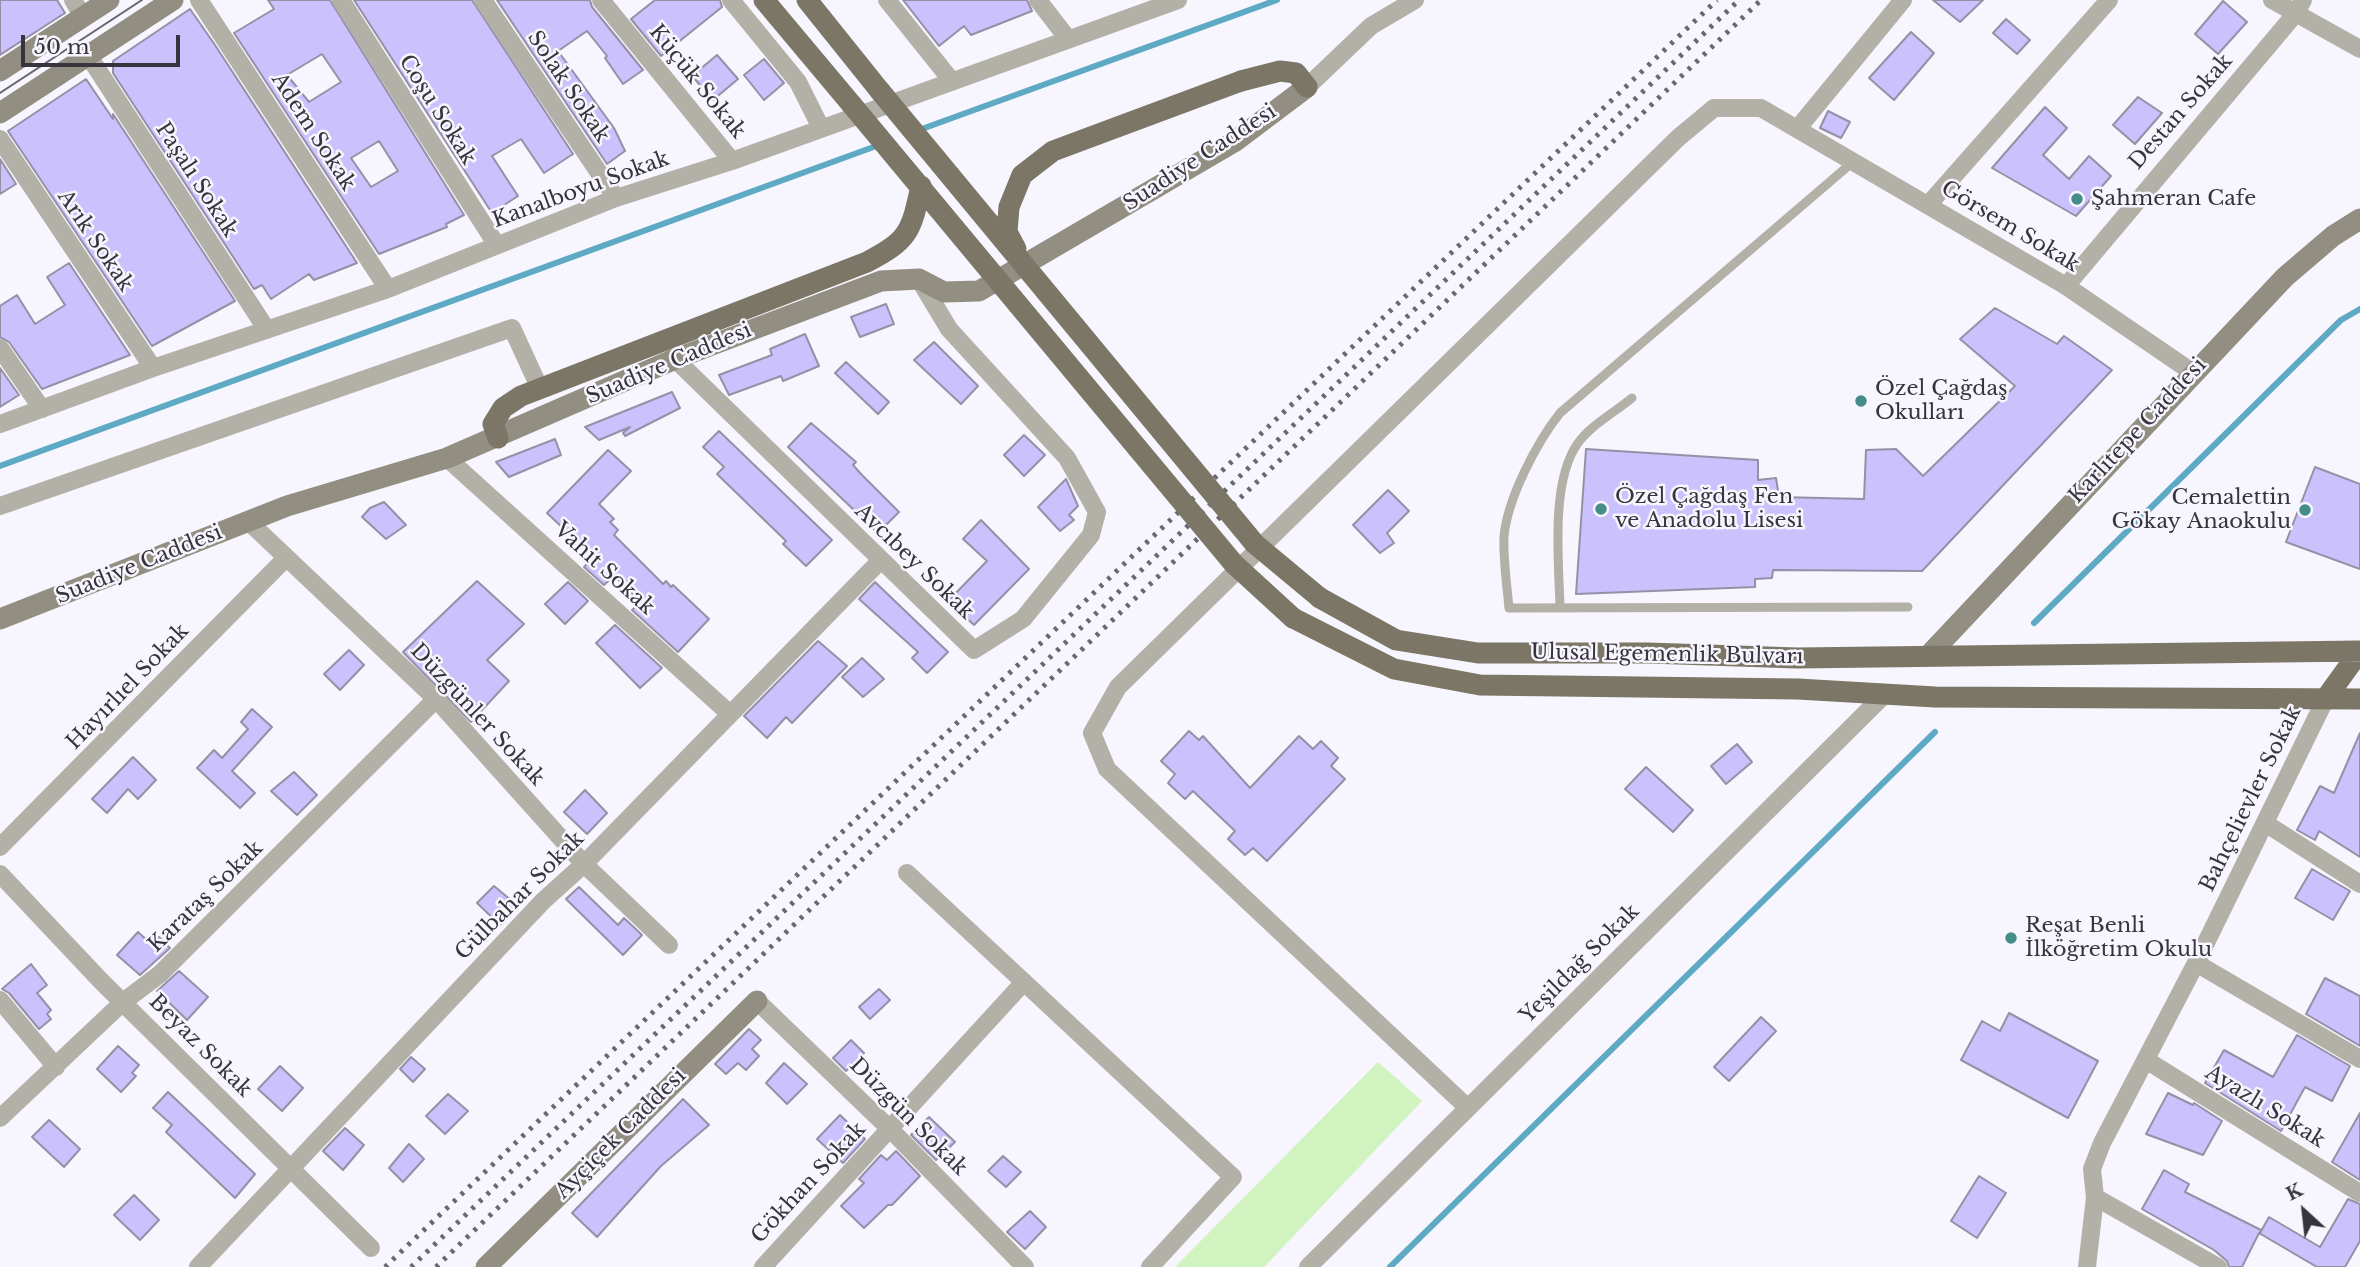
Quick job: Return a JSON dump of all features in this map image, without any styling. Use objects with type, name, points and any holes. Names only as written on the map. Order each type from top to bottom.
[{"type":"main road","points":[[0,71],[78,8],[109,0]]},
{"type":"main road","points":[[0,113],[173,0]]},
{"type":"main road","name":"Ulusal Egemenlik Bulvarı","points":[[764,0],[1234,564],[1293,618],[1394,669],[1480,685],[1798,689],[1948,697],[2360,699]]},
{"type":"main road","points":[[807,0],[1027,269]]},
{"type":"main road","points":[[1027,269],[1007,232],[1009,206],[1022,175],[1053,150],[1241,81],[1280,71],[1296,73],[1307,87]]},
{"type":"main road","name":"Suadiye Caddesi","points":[[0,619],[287,506],[447,458],[675,359],[881,281],[919,279],[944,292],[979,291],[1234,142],[1307,87]]},
{"type":"main road","points":[[498,438],[493,424],[503,408],[541,389],[867,262],[896,247],[912,226],[921,186]]},
{"type":"main road","name":"Karlıtepe Caddesi","points":[[1928,655],[2192,372],[2285,277],[2333,236],[2360,219]]},
{"type":"main road","name":"Ulusal Egemenlik Bulvarı","points":[[1027,269],[1255,544],[1320,598],[1396,640],[1478,653],[1648,653],[1797,658],[2360,650]]},
{"type":"main road","points":[[2326,698],[2360,650]]},
{"type":"main road","name":"Ayçiçek Caddesi","points":[[486,1267],[757,1001]]},
{"type":"street","name":"Adem Sokak","points":[[200,0],[387,289]]},
{"type":"street","name":"Coşu Sokak","points":[[341,0],[496,244]]},
{"type":"street","name":"Solak Sokak","points":[[483,0],[616,198]]},
{"type":"street","name":"Küçük Sokak","points":[[601,0],[732,161]]},
{"type":"street","points":[[731,0],[798,82],[821,128]]},
{"type":"street","points":[[887,0],[951,80]]},
{"type":"street","points":[[1038,0],[1068,39]]},
{"type":"street","name":"Kanalboyu Sokak","points":[[0,424],[153,368],[387,289],[616,198],[732,161],[1178,0]]},
{"type":"street","points":[[1307,87],[1371,26],[1415,0]]},
{"type":"street","points":[[1798,128],[1903,0]]},
{"type":"street","points":[[1928,205],[2109,0]]},
{"type":"street","points":[[2272,0],[2299,7],[2360,49]]},
{"type":"street","name":"Destan Sokak","points":[[2066,286],[2299,7]]},
{"type":"street","name":"Paşalı Sokak","points":[[88,55],[267,330]]},
{"type":"street","name":"Görsem Sokak","points":[[1468,1108],[1107,769],[1092,733],[1118,687],[1678,138],[1714,108],[1761,108],[1798,128],[2066,286],[2192,372]]},
{"type":"street","name":"Arık Sokak","points":[[0,139],[153,368]]},
{"type":"street","name":"Avcıbey Sokak","points":[[675,359],[974,650],[1023,619],[1091,535],[1097,512],[1067,458],[949,329],[919,279]]},
{"type":"street","points":[[0,506],[512,328],[541,389]]},
{"type":"street","points":[[0,348],[42,409]]},
{"type":"street","name":"Vahit Sokak","points":[[447,458],[730,714]]},
{"type":"street","name":"Düzgünler Sokak","points":[[248,521],[436,699],[584,864],[669,945]]},
{"type":"street","name":"Hayırlıel Sokak","points":[[0,847],[286,558]]},
{"type":"street","name":"Gülbahar Sokak","points":[[198,1267],[543,901],[584,864],[880,561]]},
{"type":"street","name":"Yeşildağ Sokak","points":[[1308,1267],[1885,694]]},
{"type":"street","name":"Bahçelievler Sokak","points":[[2087,1267],[2095,1197],[2092,1169],[2102,1143],[2196,963],[2326,698]]},
{"type":"street","name":"Karataş Sokak","points":[[0,1118],[123,1002],[160,974],[436,699]]},
{"type":"street","points":[[2265,823],[2360,884]]},
{"type":"street","points":[[907,873],[1233,1177],[1150,1267]]},
{"type":"street","name":"Beyaz Sokak","points":[[0,874],[123,1002],[371,1248]]},
{"type":"street","points":[[2196,963],[2360,1059]]},
{"type":"street","name":"Gökhan Sokak","points":[[763,1267],[1024,982]]},
{"type":"street","points":[[0,1000],[56,1067]]},
{"type":"street","name":"Düzgün Sokak","points":[[757,1001],[890,1129],[1025,1267]]},
{"type":"street","name":"Ayazlı Sokak","points":[[2146,1060],[2360,1194]]},
{"type":"street","points":[[2095,1197],[2218,1267]]},
{"type":"lane","points":[[1854,161],[1560,413],[1546,432],[1514,499],[1504,536],[1509,608],[1908,607]]},
{"type":"lane","points":[[1560,608],[1557,515],[1568,462],[1578,442],[1632,398]]},
{"type":"green space","points":[[1378,1062],[1422,1101],[1264,1267],[1175,1267]]},
{"type":"building","points":[[0,0],[57,0],[65,13],[0,55]]},
{"type":"building","points":[[268,0],[330,0],[464,215],[446,224],[447,227],[379,254],[234,33],[274,9]],"holes":[[[322,54],[341,82],[309,102],[287,75]],[[379,141],[398,171],[371,187],[351,158]]]},
{"type":"building","points":[[354,0],[472,0],[573,154],[544,173],[521,139],[492,156],[518,196],[492,213]]},
{"type":"building","points":[[497,0],[590,0],[592,7],[643,70],[623,84],[605,58],[607,56],[587,31],[558,51],[614,128],[625,151],[607,164]]},
{"type":"building","points":[[655,0],[720,0],[722,7],[661,56],[631,19]]},
{"type":"building","points":[[903,0],[1027,0],[1032,11],[971,35],[964,26],[939,46]]},
{"type":"building","points":[[1933,0],[1983,0],[1960,22]]},
{"type":"building","points":[[2223,1],[2247,22],[2218,54],[2195,34]]},
{"type":"building","points":[[190,9],[357,263],[314,280],[309,274],[271,299],[262,285],[254,289],[113,73],[113,61]]},
{"type":"building","points":[[2006,19],[2030,40],[2017,54],[1993,33]]},
{"type":"building","points":[[1911,32],[1934,53],[1894,100],[1869,78]]},
{"type":"building","points":[[717,55],[738,79],[713,100],[692,76]]},
{"type":"building","points":[[764,59],[784,83],[764,100],[744,75]]},
{"type":"building","points":[[86,79],[113,119],[113,114],[235,301],[152,346],[8,131]]},
{"type":"building","points":[[2138,97],[2162,113],[2135,144],[2113,125]]},
{"type":"building","points":[[2045,107],[2067,128],[2043,155],[2069,179],[2089,156],[2111,176],[2076,216],[1992,168]]},
{"type":"building","points":[[1828,111],[1850,122],[1841,138],[1820,128]]},
{"type":"building","points":[[0,159],[16,184],[0,194]]},
{"type":"building","points":[[69,263],[130,355],[42,389],[9,342],[0,337],[0,306],[17,295],[35,324],[65,305],[47,277]]},
{"type":"building","points":[[886,304],[894,324],[860,337],[851,317]]},
{"type":"building","name":"Özel Çağdaş Okulları","points":[[1995,308],[2057,344],[2064,336],[2112,370],[1922,571],[1773,570],[1772,578],[1755,579],[1755,587],[1576,594],[1586,449],[1758,460],[1758,480],[1776,478],[1779,497],[1864,499],[1866,450],[1896,449],[1923,476],[2015,386],[1960,339]]},
{"type":"building","points":[[805,334],[819,366],[783,381],[781,376],[729,395],[719,375],[772,355],[770,349]]},
{"type":"building","points":[[934,342],[978,386],[961,404],[914,360]]},
{"type":"building","points":[[846,362],[889,402],[878,414],[835,373]]},
{"type":"building","points":[[0,368],[19,395],[0,407]]},
{"type":"building","points":[[672,392],[680,408],[625,436],[623,433],[630,427],[599,440],[585,427]]},
{"type":"building","points":[[811,423],[856,462],[853,465],[899,512],[878,533],[788,447]]},
{"type":"building","points":[[719,431],[832,540],[806,566],[783,544],[786,541],[717,474],[724,467],[703,447]]},
{"type":"building","points":[[1024,435],[1045,455],[1024,476],[1004,455]]},
{"type":"building","points":[[555,439],[561,455],[509,477],[496,462]]},
{"type":"building","points":[[608,450],[631,471],[599,504],[614,519],[610,522],[618,530],[614,535],[663,584],[666,581],[671,587],[673,585],[709,619],[678,652],[632,610],[641,602],[614,576],[604,585],[584,567],[588,563],[585,549],[547,513]]},
{"type":"building","points":[[2315,467],[2360,484],[2360,569],[2286,542]]},
{"type":"building","points":[[1066,479],[1078,506],[1069,515],[1074,520],[1060,531],[1038,507]]},
{"type":"building","points":[[1388,490],[1409,511],[1387,533],[1394,543],[1380,553],[1353,525]]},
{"type":"building","points":[[384,502],[406,525],[386,539],[362,517],[370,508]]},
{"type":"building","points":[[981,520],[1029,569],[974,625],[948,601],[987,561],[963,539]]},
{"type":"building","points":[[477,581],[524,624],[487,660],[509,681],[471,722],[403,652]]},
{"type":"building","points":[[568,582],[588,601],[565,624],[545,604]]},
{"type":"building","points":[[875,582],[948,652],[927,673],[912,658],[918,652],[859,599]]},
{"type":"building","points":[[615,625],[662,668],[640,688],[596,643]]},
{"type":"building","points":[[818,641],[847,666],[792,723],[786,717],[767,738],[744,716]]},
{"type":"building","points":[[349,650],[364,665],[340,690],[324,674]]},
{"type":"building","points":[[862,658],[884,679],[863,697],[842,677]]},
{"type":"building","points":[[252,709],[272,727],[232,771],[255,793],[240,808],[197,768],[214,750],[222,758],[248,729],[241,722]]},
{"type":"building","points":[[1189,731],[1199,740],[1203,736],[1250,788],[1299,736],[1313,749],[1321,741],[1338,758],[1331,766],[1345,779],[1267,861],[1253,848],[1245,855],[1228,839],[1235,831],[1193,791],[1185,799],[1168,783],[1175,774],[1161,761]]},
{"type":"building","points":[[2360,733],[2360,857],[2319,831],[2315,840],[2297,830],[2320,786],[2334,793]]},
{"type":"building","points":[[1737,744],[1752,762],[1726,784],[1711,766]]},
{"type":"building","points":[[133,757],[156,780],[138,799],[128,789],[107,813],[92,799]]},
{"type":"building","points":[[1646,767],[1693,810],[1673,832],[1625,789]]},
{"type":"building","points":[[294,772],[317,795],[297,815],[271,791]]},
{"type":"building","points":[[585,790],[607,813],[587,834],[564,812]]},
{"type":"building","points":[[2312,869],[2350,891],[2333,920],[2295,898]]},
{"type":"building","points":[[494,886],[518,906],[500,925],[477,903]]},
{"type":"building","points":[[579,887],[618,925],[624,918],[642,935],[623,955],[566,899]]},
{"type":"building","points":[[138,932],[151,944],[159,937],[170,948],[140,975],[117,955]]},
{"type":"building","points":[[31,964],[47,985],[37,993],[51,1010],[47,1014],[51,1019],[39,1029],[9,993],[2,989]]},
{"type":"building","points":[[179,971],[208,997],[187,1020],[157,991]]},
{"type":"building","points":[[2325,978],[2360,996],[2360,1046],[2306,1014]]},
{"type":"building","points":[[879,989],[890,1000],[870,1019],[859,1007]]},
{"type":"building","points":[[2009,1013],[2098,1061],[2068,1118],[1961,1060],[1982,1021],[2000,1031]]},
{"type":"building","points":[[1761,1017],[1776,1031],[1729,1081],[1714,1067]]},
{"type":"building","points":[[749,1029],[761,1040],[752,1049],[759,1056],[746,1070],[738,1063],[726,1074],[715,1064]]},
{"type":"building","points":[[2297,1035],[2350,1066],[2332,1101],[2305,1087],[2281,1131],[2205,1083],[2224,1050],[2273,1077]]},
{"type":"building","points":[[851,1040],[864,1053],[846,1071],[833,1058]]},
{"type":"building","points":[[118,1046],[139,1065],[132,1073],[136,1076],[121,1092],[97,1069]]},
{"type":"building","points":[[411,1057],[425,1069],[413,1082],[400,1069]]},
{"type":"building","points":[[784,1063],[807,1084],[787,1104],[766,1083]]},
{"type":"building","points":[[280,1066],[303,1088],[282,1111],[258,1089]]},
{"type":"building","points":[[168,1092],[255,1174],[235,1198],[166,1132],[172,1125],[153,1108]]},
{"type":"building","points":[[2168,1093],[2193,1105],[2194,1103],[2222,1121],[2203,1155],[2146,1134]]},
{"type":"building","points":[[448,1094],[468,1111],[445,1134],[426,1116]]},
{"type":"building","points":[[683,1099],[709,1125],[661,1166],[597,1237],[572,1213]]},
{"type":"building","points":[[2360,1113],[2360,1180],[2332,1162]]},
{"type":"building","points":[[840,1115],[865,1139],[843,1163],[817,1139]]},
{"type":"building","points":[[929,1117],[955,1142],[936,1160],[911,1135]]},
{"type":"building","points":[[49,1120],[80,1149],[64,1167],[32,1137]]},
{"type":"building","points":[[345,1128],[364,1145],[343,1170],[323,1151]]},
{"type":"building","points":[[409,1144],[424,1159],[403,1182],[389,1168]]},
{"type":"building","points":[[896,1151],[920,1176],[892,1205],[888,1205],[864,1228],[841,1206],[864,1183],[859,1179],[881,1155],[887,1160]]},
{"type":"building","points":[[1003,1156],[1021,1172],[1006,1187],[988,1171]]},
{"type":"building","points":[[2164,1170],[2189,1184],[2185,1192],[2261,1230],[2260,1233],[2269,1217],[2320,1247],[2348,1199],[2360,1204],[2360,1241],[2345,1267],[2317,1267],[2259,1233],[2242,1267],[2229,1267],[2227,1261],[2214,1250],[2142,1209]]},
{"type":"building","points":[[1979,1176],[2006,1193],[1977,1238],[1951,1221]]},
{"type":"building","points":[[134,1195],[159,1220],[140,1240],[114,1215]]},
{"type":"building","points":[[1030,1211],[1046,1227],[1025,1249],[1007,1232]]},
{"type":"waterway","points":[[919,130],[1277,0]]},
{"type":"waterway","points":[[0,466],[879,145]]},
{"type":"waterway","points":[[2034,623],[2341,320],[2360,309]]},
{"type":"waterway","points":[[1390,1267],[1935,732]]},
{"type":"tram line","points":[[0,93],[142,0]]},
{"type":"railway","points":[[385,1267],[1717,0]]},
{"type":"railway","points":[[411,1267],[1739,0]]},
{"type":"railway","points":[[436,1267],[1761,0]]},
{"type":"place","name":"Şahmeran Cafe","points":[[2077,199]]},
{"type":"place","name":"Özel Çağdaş Okulları","points":[[1861,401]]},
{"type":"place","name":"Özel Çağdaş Fen ve Anadolu Lisesi","points":[[1601,509]]},
{"type":"place","name":"Cemalettin Gökay Anaokulu","points":[[2305,510]]},
{"type":"place","name":"Reşat Benli İlköğretim Okulu","points":[[2011,938]]}]
